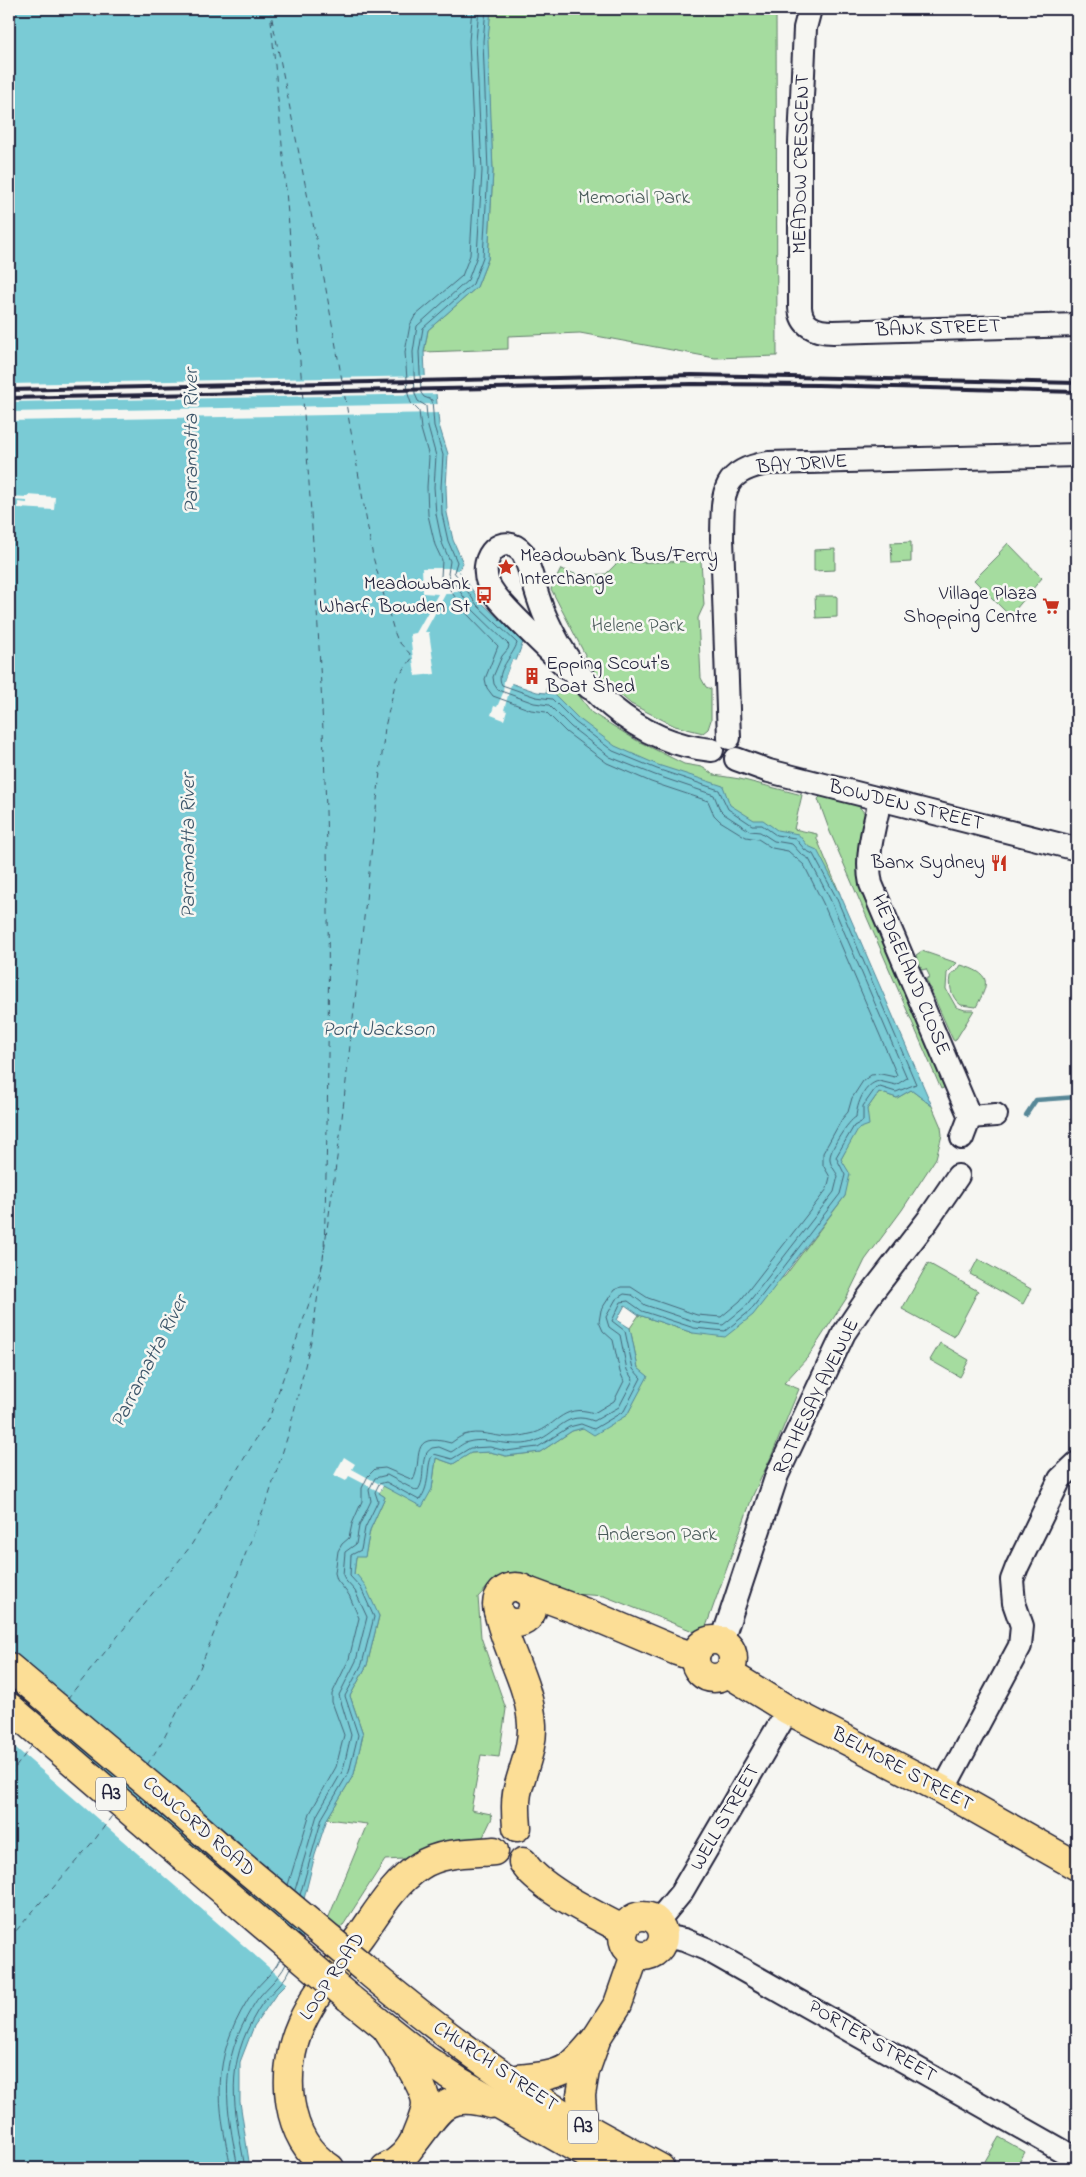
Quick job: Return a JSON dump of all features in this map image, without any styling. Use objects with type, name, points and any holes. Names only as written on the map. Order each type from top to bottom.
[{"type":"main road","points":[[517,1827],[517,1793],[530,1749],[532,1727],[527,1693],[516,1660],[502,1629],[498,1611],[499,1598],[512,1588],[527,1609]]},
{"type":"main road","points":[[527,1609],[570,1608],[589,1614],[678,1652],[695,1656]]},
{"type":"main road","points":[[516,1660],[519,1633],[527,1609]]},
{"type":"main road","points":[[716,1640],[722,1641],[727,1645],[733,1656],[733,1662],[728,1673],[717,1678],[706,1676],[697,1668],[695,1656],[705,1642],[716,1640]]},
{"type":"main road","name":"CONCORD ROAD","points":[[9,1667],[364,1968]]},
{"type":"main road","name":"BELMORE STREET","points":[[728,1673],[788,1710],[943,1790],[1077,1866]]},
{"type":"main road","name":"CONCORD ROAD","points":[[9,1707],[349,1998]]},
{"type":"main road","points":[[509,1827],[517,1827],[528,1834],[531,1844],[530,1853],[523,1862],[511,1865],[502,1863],[494,1851],[493,1843],[498,1832],[509,1827]]},
{"type":"main road","name":"LOOP ROAD","points":[[330,2168],[313,2156],[305,2145],[294,2119],[290,2095],[290,2072],[292,2053],[301,2024],[337,1967],[394,1890],[407,1876],[421,1865],[435,1859],[451,1855],[494,1851]]},
{"type":"main road","points":[[523,1862],[528,1870],[544,1884],[624,1930]]},
{"type":"main road","points":[[638,1916],[648,1917],[660,1929],[661,1946],[654,1953],[645,1956],[635,1955],[624,1945],[624,1930],[629,1921],[638,1916]]},
{"type":"main road","points":[[510,2080],[561,2071],[574,2062],[597,2038],[618,2004],[629,1978],[635,1955]]},
{"type":"main road","name":"CHURCH STREET","points":[[364,1968],[440,2031],[510,2080],[583,2127],[660,2168]]},
{"type":"main road","name":"CHURCH STREET","points":[[349,1998],[426,2058],[502,2108],[611,2168]]},
{"type":"main road","points":[[386,2028],[424,2094],[425,2110],[412,2145]]},
{"type":"main road","points":[[583,2127],[582,2081],[597,2038]]},
{"type":"main road","points":[[385,2168],[400,2159],[443,2108],[454,2100],[475,2100],[502,2108]]},
{"type":"street","name":"MEADOW CRESCENT","points":[[802,320],[800,307],[800,143],[805,28],[810,9]]},
{"type":"street","name":"BANK STREET","points":[[802,320],[812,328],[833,332],[1077,325]]},
{"type":"street","name":"BAY DRIVE","points":[[736,760],[738,749],[735,742],[720,744],[722,523],[727,484],[734,477],[751,467],[769,463],[1077,455]]},
{"type":"street","points":[[590,688],[564,653],[553,634],[525,558],[515,546],[494,548],[487,557],[486,576],[493,592],[559,662],[590,688],[625,717],[656,736],[691,748],[720,744]]},
{"type":"street","name":"BOWDEN STREET","points":[[736,760],[769,771],[880,800],[1077,849]]},
{"type":"street","name":"HEDGELAND CLOSE","points":[[880,800],[869,851],[868,869],[871,884],[970,1117]]},
{"type":"street","points":[[962,1138],[970,1117],[996,1115]]},
{"type":"street","name":"ROTHESAY AVENUE","points":[[722,1641],[777,1475],[844,1333],[866,1299],[928,1220],[958,1176]]},
{"type":"street","points":[[943,1790],[1020,1646],[1022,1626],[1014,1603],[1012,1580],[1060,1479],[1077,1463]]},
{"type":"street","name":"WELL STREET","points":[[660,1929],[788,1710]]},
{"type":"street","name":"PORTER STREET","points":[[660,1929],[706,1949],[1077,2159]]},
{"type":"green space","name":"Memorial Park","points":[[491,9],[776,9],[777,356],[715,358],[580,333],[508,336],[508,349],[424,352],[428,330],[477,287],[488,259],[493,171],[487,40]]},
{"type":"green space","points":[[911,542],[911,562],[892,563],[891,543]]},
{"type":"green space","points":[[1008,543],[1042,578],[1010,616],[974,580],[1000,554]]},
{"type":"green space","points":[[835,549],[835,570],[814,571],[814,550]]},
{"type":"green space","name":"Helene Park","points":[[701,561],[704,605],[698,618],[701,678],[706,687],[711,689],[711,720],[708,729],[703,733],[675,726],[631,704],[594,672],[551,589],[561,569],[578,575],[606,574],[617,563]]},
{"type":"green space","points":[[815,596],[837,596],[837,617],[816,618]]},
{"type":"green space","points":[[566,683],[577,693],[592,713],[636,740],[684,764],[702,767],[714,775],[740,779],[802,795],[794,829],[817,834],[817,839],[840,894],[553,711],[546,688]]},
{"type":"green space","points":[[822,795],[858,805],[865,814],[860,849],[946,1087],[941,1089],[830,832],[818,799]]},
{"type":"green space","points":[[922,951],[957,963],[947,973],[946,989],[956,1007],[974,1010],[955,1041],[926,979],[930,977],[926,969],[922,970],[916,955]]},
{"type":"green space","points":[[961,965],[978,972],[985,980],[984,991],[976,1007],[961,1005],[953,995],[950,986],[952,973],[957,971]]},
{"type":"green space","name":"Anderson Park","points":[[911,1090],[932,1106],[941,1127],[942,1135],[936,1158],[902,1210],[865,1260],[846,1299],[808,1357],[784,1383],[799,1389],[753,1495],[703,1635],[604,1596],[575,1594],[547,1589],[534,1577],[521,1573],[507,1573],[496,1578],[478,1597],[481,1637],[506,1709],[499,1757],[481,1755],[471,1810],[491,1814],[492,1818],[482,1839],[426,1851],[403,1859],[385,1860],[340,1930],[328,1919],[367,1824],[327,1819],[354,1774],[363,1734],[350,1696],[367,1665],[379,1616],[354,1575],[356,1556],[365,1556],[370,1530],[385,1497],[379,1493],[383,1486],[432,1489],[436,1458],[453,1464],[470,1453],[490,1452],[506,1456],[540,1452],[572,1431],[627,1415],[647,1376],[638,1368],[630,1328],[639,1315],[693,1333],[785,1276],[845,1196],[841,1159],[867,1109],[879,1092],[897,1098]]},
{"type":"green space","points":[[978,1259],[1031,1289],[1023,1304],[970,1274]]},
{"type":"green space","points":[[928,1263],[978,1291],[954,1337],[902,1309]]},
{"type":"green space","points":[[940,1343],[969,1360],[960,1377],[930,1360]]},
{"type":"green space","points":[[999,2137],[1025,2152],[1016,2168],[981,2168]]},
{"type":"water","name":"Port Jackson","points":[[9,9],[491,9],[488,40],[493,171],[488,259],[477,287],[428,330],[424,352],[426,393],[436,393],[439,425],[448,454],[447,513],[453,540],[463,563],[458,570],[480,601],[523,642],[516,661],[512,660],[504,681],[537,692],[554,694],[578,718],[615,746],[658,765],[723,786],[730,805],[754,820],[763,820],[777,830],[798,834],[808,846],[817,850],[840,894],[932,1106],[911,1090],[897,1098],[879,1092],[867,1109],[869,1125],[858,1129],[841,1159],[850,1174],[845,1196],[753,1315],[725,1337],[693,1333],[639,1315],[625,1305],[617,1320],[630,1328],[638,1368],[648,1376],[627,1415],[594,1435],[583,1428],[572,1431],[540,1452],[506,1456],[490,1452],[471,1453],[453,1464],[436,1458],[432,1489],[422,1507],[383,1486],[379,1493],[385,1497],[370,1530],[365,1557],[356,1557],[354,1574],[365,1585],[379,1616],[367,1665],[350,1696],[363,1734],[354,1774],[327,1819],[315,1855],[304,1899],[302,1954],[291,1979],[277,1993],[254,2026],[240,2062],[240,2102],[250,2168],[9,2168]]},
{"type":"pier","points":[[427,356],[429,391],[437,391],[439,394],[9,402],[9,384],[427,376]]},
{"type":"pier","points":[[440,404],[441,413],[9,421],[9,412]]},
{"type":"pier","points":[[28,495],[55,497],[54,510],[18,508],[18,502],[27,503],[27,501],[9,500],[9,496],[27,497]]},
{"type":"pier","points":[[422,568],[454,568],[454,570],[458,570],[472,591],[446,593],[425,632],[429,632],[435,674],[415,676],[410,634],[416,633],[438,594],[423,593]]},
{"type":"pier","points":[[512,660],[519,661],[514,663],[507,679],[512,681],[504,710],[507,711],[504,720],[491,715],[494,706],[497,707],[503,693],[504,681]]},
{"type":"pier","points":[[344,1457],[355,1464],[352,1469],[383,1486],[380,1492],[349,1476],[346,1481],[334,1475]]},
{"type":"pier","points":[[9,1691],[305,1944],[304,1955],[293,1981],[289,1985],[9,1742]]},
{"type":"waterway","points":[[1026,1115],[1036,1100],[1077,1097]]},
{"type":"ferry route","points":[[147,1765],[163,1740],[200,1668],[269,1495],[289,1432],[312,1337],[340,1136],[385,727],[396,680],[413,657],[398,641],[373,557],[324,278],[270,9]]},
{"type":"ferry route","points":[[271,20],[308,464],[326,796],[328,992],[324,1252]]},
{"type":"ferry route","points":[[67,1699],[190,1547],[270,1416],[323,1263]]},
{"type":"ferry route","points":[[9,1776],[33,1744]]},
{"type":"ferry route","points":[[9,1939],[96,1838],[114,1813]]},
{"type":"railway","points":[[9,390],[692,375],[1077,383]]},
{"type":"railway","points":[[9,398],[692,384],[818,385],[1077,392]]},
{"type":"place","name":"Meadowbank Bus/Ferry Interchange","points":[[506,567]]},
{"type":"place","name":"Meadowbank Wharf, Bowden St","points":[[484,595]]},
{"type":"place","name":"Village Plaza Shopping Centre","points":[[1051,606]]},
{"type":"place","name":"Epping Scout's Boat Shed","points":[[532,676]]},
{"type":"place","name":"Banx Sydney","points":[[999,863]]},
{"type":"water label","name":"Parramatta River","points":[[192,441]]},
{"type":"water label","name":"Parramatta River","points":[[189,846]]},
{"type":"water label","name":"Parramatta River","points":[[150,1362]]}]
